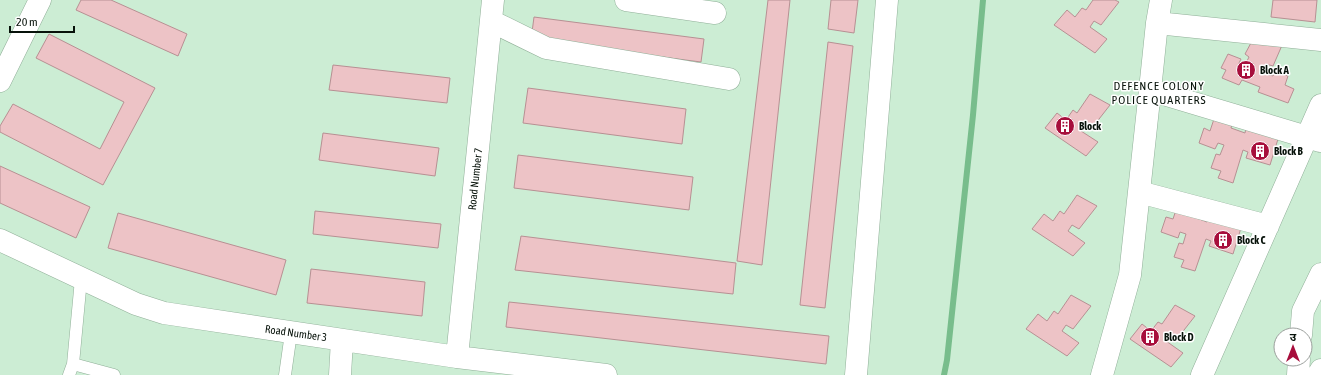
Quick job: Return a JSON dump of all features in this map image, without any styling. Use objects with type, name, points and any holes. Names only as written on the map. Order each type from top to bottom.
[{"type":"street","points":[[0,81],[40,0]]},
{"type":"street","name":"Road Number 7","points":[[457,358],[493,0]]},
{"type":"street","points":[[626,0],[715,13]]},
{"type":"street","points":[[856,375],[887,0]]},
{"type":"street","points":[[1102,375],[1130,275],[1157,23],[1162,0]]},
{"type":"street","points":[[491,21],[546,48],[729,79]]},
{"type":"street","points":[[1157,23],[1321,40]]},
{"type":"street","points":[[1150,90],[1314,139]]},
{"type":"street","points":[[1202,375],[1268,226],[1314,139],[1321,105]]},
{"type":"street","points":[[1139,192],[1268,226]]},
{"type":"street","name":"Road Number 3","points":[[0,240],[80,279],[136,304],[164,313],[555,372],[606,375]]},
{"type":"street","points":[[1302,327],[1303,311],[1321,274]]},
{"type":"street","points":[[340,375],[342,340]]},
{"type":"street","points":[[1318,375],[1321,370]]},
{"type":"lane","points":[[80,279],[71,370],[114,375]]},
{"type":"lane","points":[[285,375],[292,333]]},
{"type":"building","points":[[81,0],[111,0],[187,34],[178,56],[76,10]]},
{"type":"building","points":[[768,0],[790,0],[762,265],[737,261]]},
{"type":"building","points":[[831,0],[858,0],[854,33],[828,29]]},
{"type":"building","points":[[1093,0],[1115,0],[1119,2],[1101,25],[1094,21],[1090,27],[1107,39],[1095,53],[1054,25],[1067,10],[1075,17],[1082,8],[1086,10]]},
{"type":"building","points":[[1273,0],[1317,0],[1315,22],[1271,17]]},
{"type":"building","points":[[534,17],[704,39],[701,62],[531,40]]},
{"type":"building","points":[[49,34],[155,88],[103,185],[0,132],[0,126],[13,104],[100,149],[124,102],[36,58]]},
{"type":"building","name":"Block A","points":[[1252,41],[1283,43],[1273,66],[1266,64],[1265,67],[1268,69],[1266,74],[1273,76],[1275,71],[1288,76],[1285,85],[1294,89],[1288,103],[1258,92],[1260,87],[1242,80],[1239,85],[1222,78],[1226,70],[1221,68],[1228,54],[1241,59],[1239,63],[1245,65],[1249,57],[1245,54]]},
{"type":"building","points":[[828,42],[853,46],[825,308],[800,305]]},
{"type":"building","points":[[333,65],[450,78],[447,103],[329,90]]},
{"type":"building","points":[[528,88],[686,109],[682,144],[523,123]]},
{"type":"building","name":"Block","points":[[1090,94],[1110,105],[1092,128],[1085,125],[1081,131],[1098,142],[1086,156],[1045,128],[1057,113],[1066,120],[1073,110],[1077,113]]},
{"type":"building","name":"Block B","points":[[1214,119],[1232,124],[1231,128],[1245,133],[1246,128],[1278,139],[1270,165],[1246,158],[1248,152],[1243,150],[1233,183],[1218,178],[1221,171],[1211,168],[1216,154],[1220,155],[1224,145],[1218,143],[1215,149],[1199,143],[1204,128],[1210,131]]},
{"type":"building","points":[[323,133],[439,148],[435,176],[319,160]]},
{"type":"building","points":[[518,155],[693,177],[689,210],[514,188]]},
{"type":"building","points":[[0,166],[90,207],[76,238],[0,203]]},
{"type":"building","points":[[1077,195],[1097,206],[1079,229],[1072,225],[1068,231],[1085,243],[1073,256],[1032,229],[1044,214],[1053,221],[1060,211],[1064,214]]},
{"type":"building","name":"Block C","points":[[1177,207],[1194,217],[1207,222],[1209,218],[1241,228],[1233,254],[1209,246],[1211,241],[1206,239],[1195,271],[1181,267],[1184,260],[1174,257],[1179,243],[1183,244],[1186,234],[1180,232],[1178,238],[1161,232],[1166,217],[1173,219]]},
{"type":"building","points":[[315,211],[441,224],[438,248],[313,234]]},
{"type":"building","points":[[118,213],[286,260],[276,295],[108,248]]},
{"type":"building","points":[[521,236],[736,263],[733,294],[515,270]]},
{"type":"building","points":[[311,269],[425,282],[422,316],[307,303]]},
{"type":"building","points":[[1071,295],[1091,306],[1073,329],[1066,325],[1062,331],[1079,343],[1067,356],[1026,329],[1038,314],[1047,321],[1054,311],[1058,314]]},
{"type":"building","points":[[509,302],[829,336],[826,364],[506,327]]},
{"type":"building","name":"Block D","points":[[1175,305],[1195,316],[1177,339],[1170,335],[1166,341],[1183,353],[1171,367],[1130,339],[1142,324],[1151,331],[1158,322],[1162,324]]},
{"type":"waterway","points":[[944,375],[947,360],[973,115],[983,0]]},
{"type":"place","name":"Block A","points":[[1246,70]]},
{"type":"place","name":"Block","points":[[1065,126]]},
{"type":"place","name":"Block B","points":[[1260,151]]},
{"type":"place","name":"Block C","points":[[1223,240]]},
{"type":"place","name":"Block D","points":[[1150,337]]},
{"type":"district","name":"DEFENCE COLONY POLICE QUARTERS","points":[[1159,93]]}]
